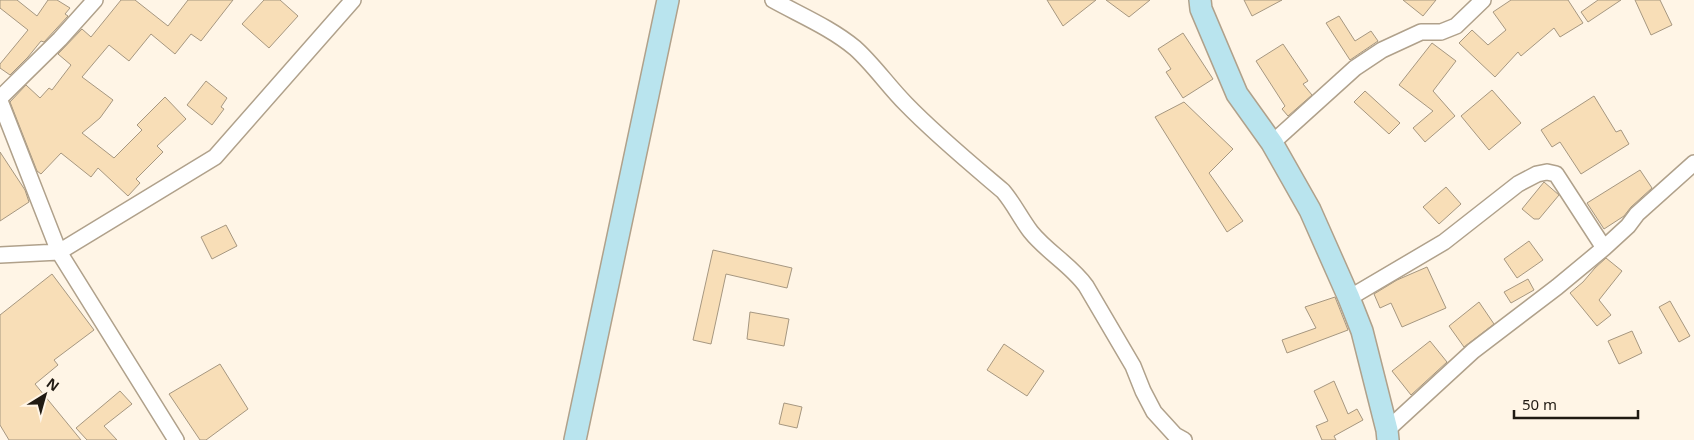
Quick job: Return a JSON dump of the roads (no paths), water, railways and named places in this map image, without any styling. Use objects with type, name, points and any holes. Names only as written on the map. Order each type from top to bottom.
[{"type":"street","points":[[95,0],[0,100],[59,252],[176,440]]},
{"type":"street","points":[[0,255],[59,252],[215,157],[353,0]]},
{"type":"street","points":[[658,0],[663,22]]},
{"type":"street","points":[[575,440],[668,0]]},
{"type":"street","points":[[773,0],[815,22],[855,48],[892,90],[926,124],[1003,191],[1013,202],[1031,232],[1079,276],[1134,366],[1142,391],[1154,412],[1177,438]]},
{"type":"street","points":[[1200,0],[1201,9],[1237,94],[1272,143],[1310,210],[1349,298],[1362,330],[1387,435]]},
{"type":"street","points":[[1272,143],[1355,68],[1382,50],[1421,32],[1441,32],[1456,26],[1483,0]]},
{"type":"street","points":[[1387,435],[1472,351],[1557,287],[1604,248],[1628,226],[1637,214],[1694,163]]},
{"type":"street","points":[[1349,298],[1444,242],[1518,184],[1537,174],[1547,172],[1556,174],[1604,248]]}]
